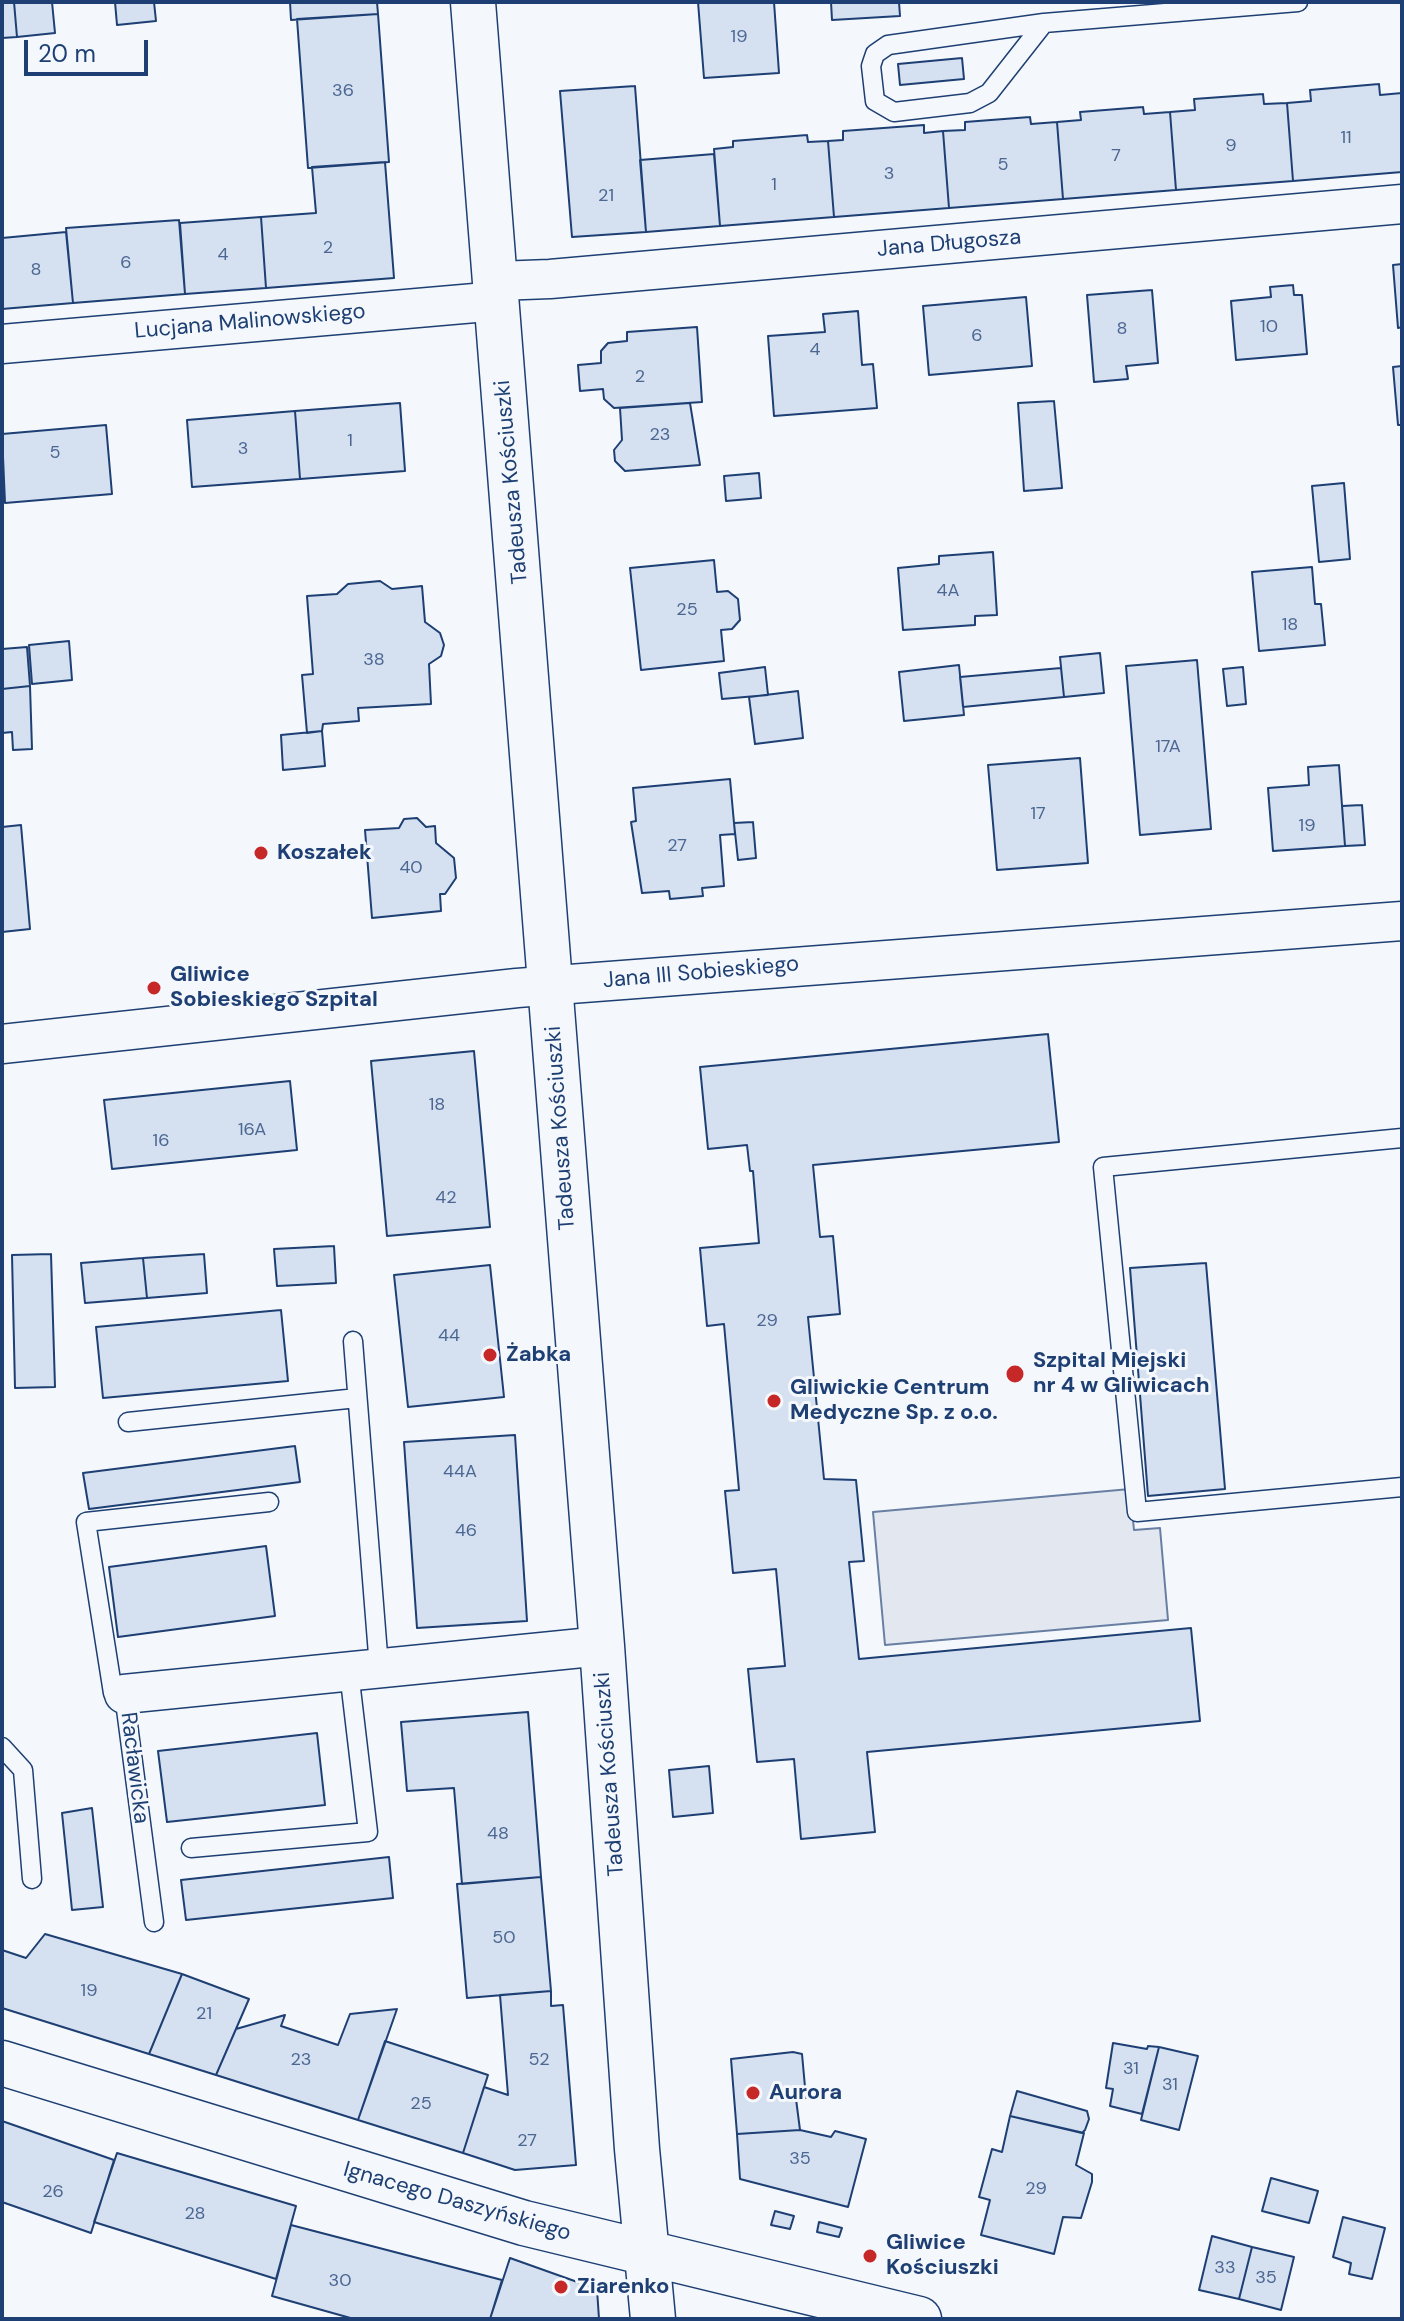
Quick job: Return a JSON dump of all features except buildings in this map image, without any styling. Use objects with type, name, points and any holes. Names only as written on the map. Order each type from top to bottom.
[{"type":"street","name":"Tadeusza Kościuszki","points":[[473,2],[653,2319]]},
{"type":"street","name":"Jana Długosza","points":[[497,291],[550,279],[1402,204]]},
{"type":"street","name":"Lucjana Malinowskiego","points":[[2,344],[497,291]]},
{"type":"street","name":"Jana III Sobieskiego","points":[[2,1044],[550,985],[1402,921]]},
{"type":"street","name":"Racławicka","points":[[124,1694],[602,1646]]},
{"type":"street","name":"Ignacego Daszyńskiego","points":[[2,2063],[400,2187],[647,2254],[919,2319]]},
{"type":"lane","points":[[1044,23],[989,93],[970,103],[894,112],[875,101],[871,66],[875,54],[888,45],[1044,23],[1298,2]]},
{"type":"lane","points":[[1402,1138],[1103,1167],[1137,1512],[1402,1487]]},
{"type":"lane","points":[[191,1848],[368,1832],[353,1341]]},
{"type":"lane","points":[[128,1422],[357,1398]]},
{"type":"lane","points":[[124,1694],[113,1693],[86,1522],[269,1502]]},
{"type":"lane","name":"Racławicka","points":[[124,1694],[154,1922]]},
{"type":"lane","points":[[2,1747],[23,1770],[32,1879]]},
{"type":"shaded area","points":[[1130,1489],[1134,1530],[1160,1528],[1168,1620],[885,1645],[873,1512]]},
{"type":"place","name":"Koszałek","points":[[261,853]]},
{"type":"place","name":"Gliwice Sobieskiego Szpital","points":[[154,988]]},
{"type":"place","name":"Żabka","points":[[490,1355]]},
{"type":"place","name":"Szpital Miejski nr 4 w Gliwicach","points":[[1015,1374]]},
{"type":"place","name":"Gliwickie Centrum Medyczne Sp. z o.o.","points":[[774,1401]]},
{"type":"place","name":"Aurora","points":[[753,2093]]},
{"type":"place","name":"Gliwice Kościuszki","points":[[870,2256]]},
{"type":"place","name":"Ziarenko","points":[[561,2287]]}]
